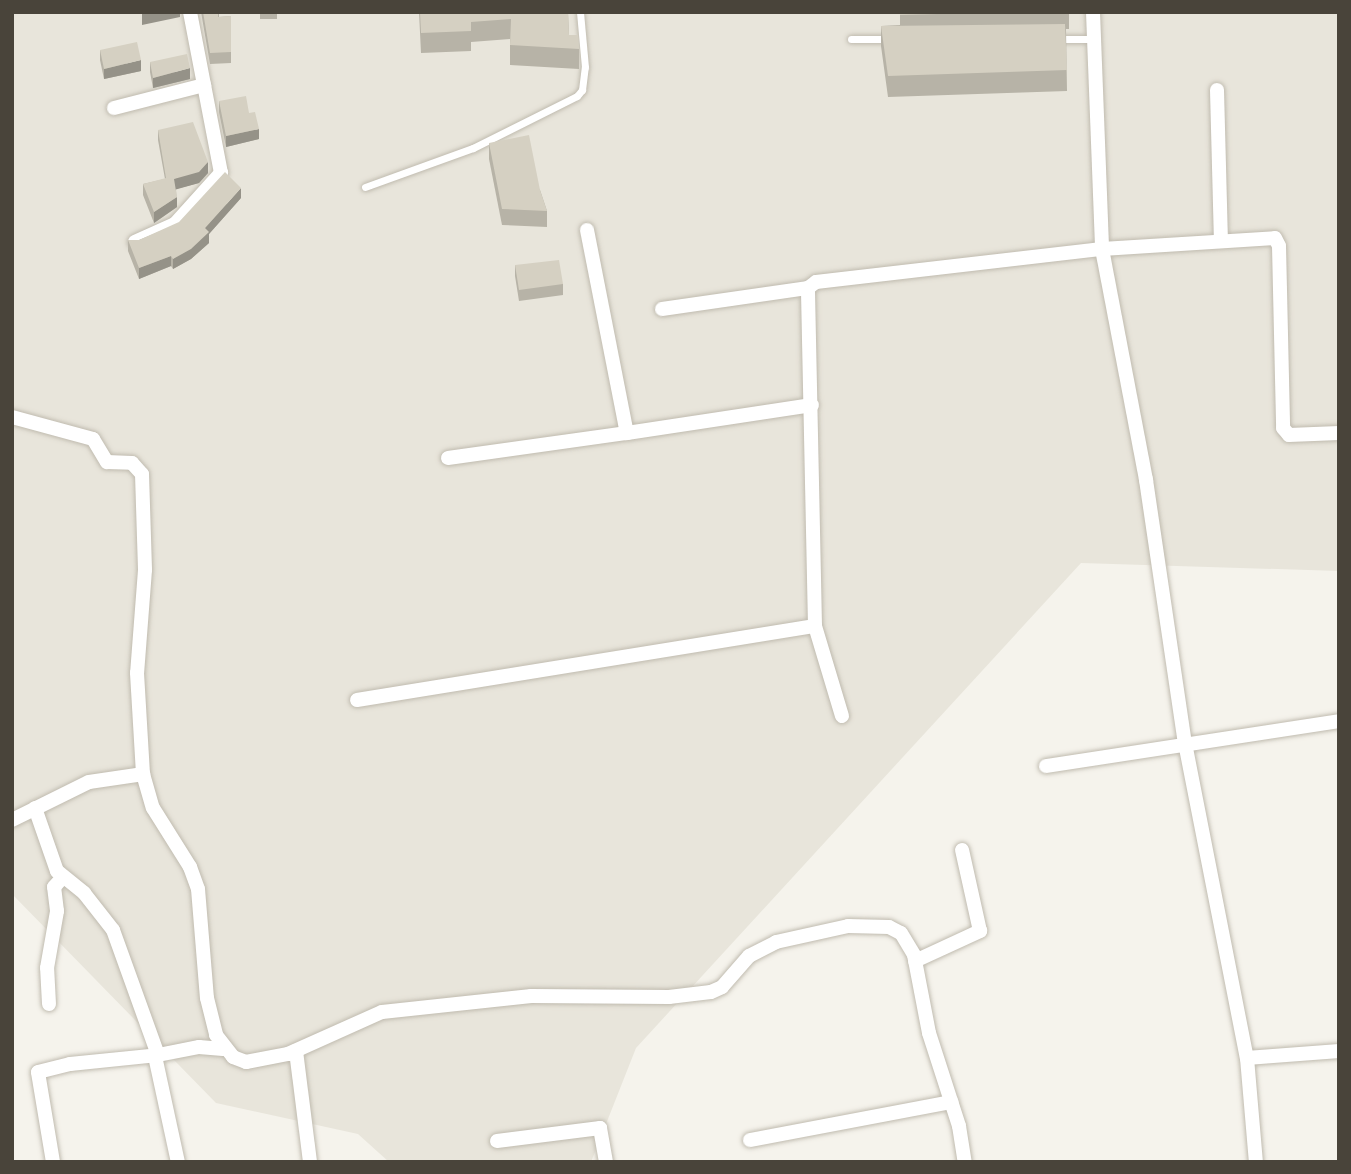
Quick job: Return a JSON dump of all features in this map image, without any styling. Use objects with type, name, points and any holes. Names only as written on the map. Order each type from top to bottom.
[{"type":"street","points":[[135,242],[175,224],[221,173],[190,12]]},
{"type":"street","points":[[1093,12],[1102,249],[1146,480],[1185,743],[1247,1058],[1256,1162]]},
{"type":"street","points":[[114,108],[204,85]]},
{"type":"street","points":[[1217,89],[1221,241]]},
{"type":"street","points":[[587,230],[627,433]]},
{"type":"street","points":[[662,309],[808,288],[816,282],[1102,249],[1278,240],[1283,428],[1289,435],[1339,433]]},
{"type":"street","points":[[808,288],[815,626],[842,716]]},
{"type":"street","points":[[448,458],[812,405]]},
{"type":"street","points":[[12,417],[93,439],[107,462],[132,463],[142,474],[145,570],[137,673],[143,774],[153,808],[190,867],[198,889],[201,961],[216,1035],[223,1049]]},
{"type":"street","points":[[357,700],[815,626]]},
{"type":"street","points":[[1046,766],[1185,743],[1339,722]]},
{"type":"street","points":[[12,820],[89,782],[143,774]]},
{"type":"street","points":[[35,808],[51,860],[63,877],[84,893],[113,930],[156,1055],[178,1162]]},
{"type":"street","points":[[915,961],[980,931],[962,850]]},
{"type":"street","points":[[49,1004],[47,968],[57,911],[55,883],[63,877]]},
{"type":"street","points":[[53,1162],[38,1072],[71,1064],[156,1055],[199,1047],[223,1049],[246,1062],[296,1051],[382,1012],[531,996],[669,998],[711,992],[761,947],[821,930],[889,927],[909,943],[915,961],[936,1060],[951,1102],[965,1162]]},
{"type":"street","points":[[296,1051],[310,1162]]},
{"type":"street","points":[[1247,1058],[1339,1051]]},
{"type":"street","points":[[750,1140],[951,1102]]},
{"type":"street","points":[[497,1140],[600,1128],[606,1161],[601,1162]]},
{"type":"lane","points":[[365,187],[473,148],[577,96],[582,90],[585,67],[580,12]]},
{"type":"lane","points":[[1052,39],[1093,38]]},
{"type":"lane","points":[[850,39],[904,39]]},
{"type":"shaded area","points":[[12,12],[1339,12],[1339,571],[1081,563],[636,1048],[591,1162],[389,1162],[358,1134],[216,1103],[12,894]]},
{"type":"building","points":[[203,12],[218,12],[218,17],[231,16],[231,52],[210,53]]},
{"type":"building","points":[[420,12],[568,12],[569,35],[578,35],[579,49],[510,45],[511,19],[471,22],[471,31],[421,33]]},
{"type":"building","points":[[900,12],[1012,12],[900,15]]},
{"type":"building","points":[[1065,24],[1067,70],[888,76],[881,26]]},
{"type":"building","points":[[137,42],[141,60],[104,69],[100,50]]},
{"type":"building","points":[[187,54],[190,68],[153,78],[150,62]]},
{"type":"building","points":[[246,96],[249,113],[255,112],[259,129],[226,136],[219,101]]},
{"type":"building","points":[[193,122],[208,162],[199,172],[174,179],[177,197],[154,212],[143,184],[166,178],[158,130]]},
{"type":"building","points":[[529,135],[547,211],[502,209],[489,143]]},
{"type":"building","points":[[225,172],[241,188],[205,228],[209,232],[191,249],[173,259],[171,256],[139,268],[128,240],[139,240],[179,222]]},
{"type":"building","points":[[559,260],[563,284],[519,290],[515,265]]}]
